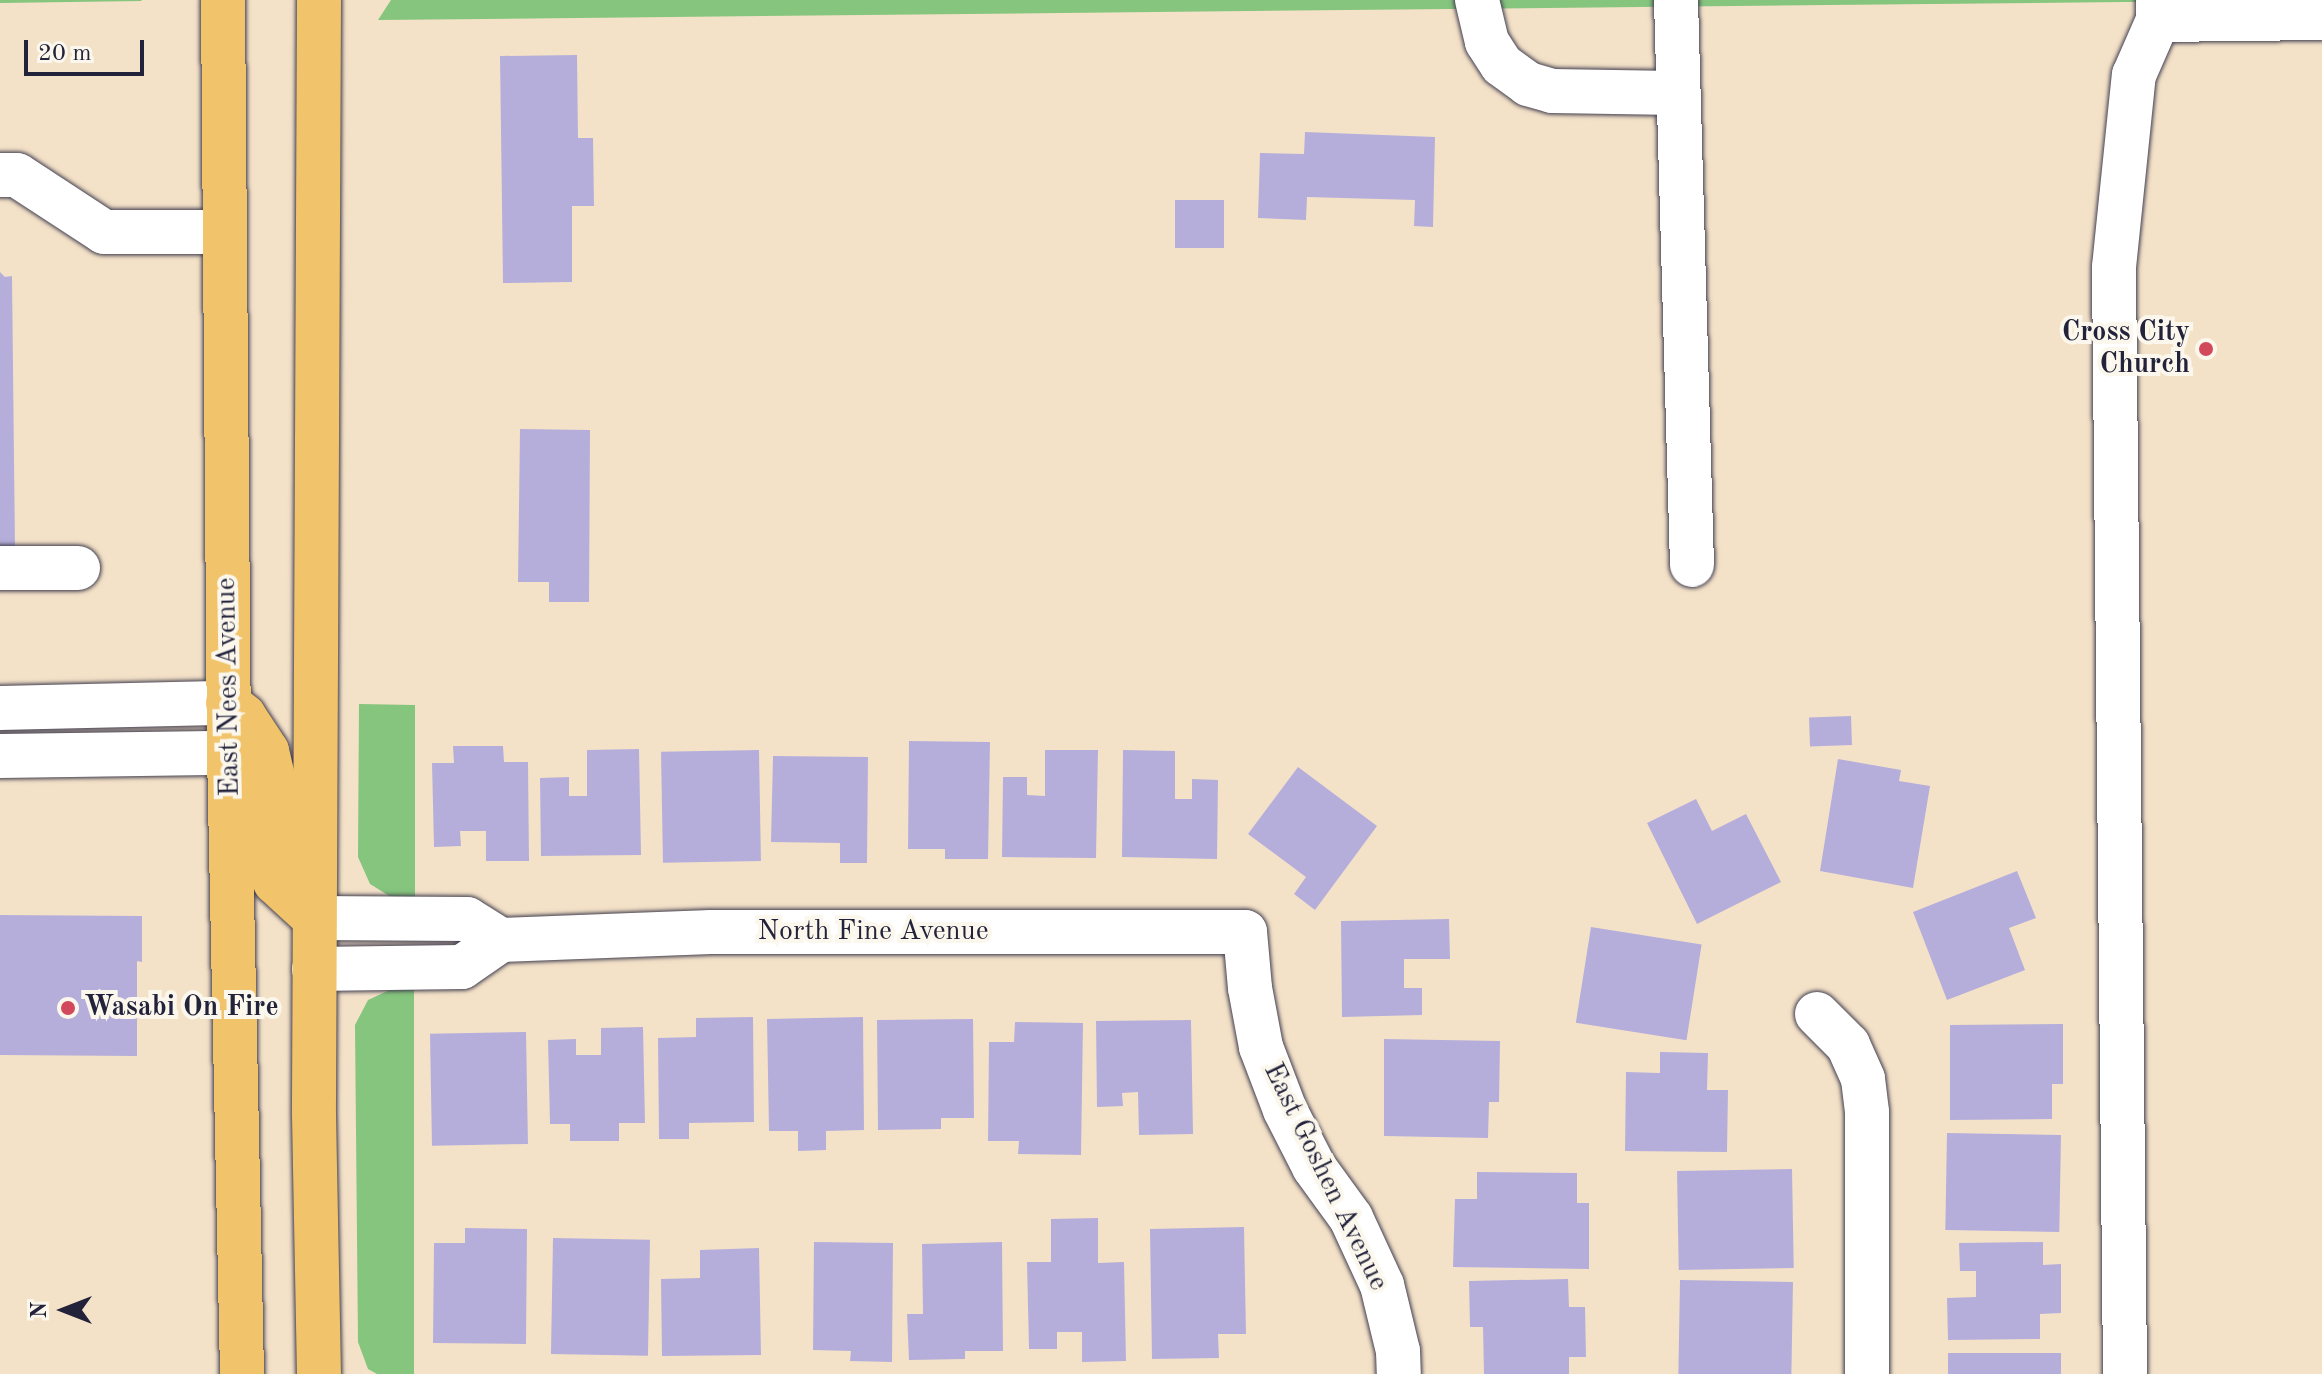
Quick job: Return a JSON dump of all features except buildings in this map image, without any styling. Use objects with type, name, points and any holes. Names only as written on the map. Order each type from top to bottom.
[{"type":"main road","name":"East Nees Avenue","points":[[223,0],[228,703],[242,1374]]},
{"type":"main road","points":[[319,0],[314,918],[319,1374]]},
{"type":"main road","points":[[228,703],[244,716],[267,751],[272,773],[275,882],[314,918]]},
{"type":"street","points":[[1477,0],[1487,42],[1502,65],[1528,84],[1552,91],[1676,93]]},
{"type":"street","points":[[1676,0],[1676,93],[1692,565]]},
{"type":"street","points":[[2125,1374],[2114,267],[2134,75],[2158,10],[2322,18]]},
{"type":"street","points":[[0,175],[17,175],[104,232],[224,232]]},
{"type":"street","points":[[0,568],[78,568]]},
{"type":"street","points":[[0,708],[228,703]]},
{"type":"street","points":[[0,756],[229,753]]},
{"type":"street","points":[[314,918],[467,919],[501,940],[462,967],[314,969]]},
{"type":"street","name":"North Fine Avenue","points":[[501,940],[711,932],[1245,932]]},
{"type":"street","name":"East Goshen Avenue","points":[[1245,932],[1250,988],[1261,1047],[1291,1121],[1314,1167],[1351,1218],[1382,1285],[1398,1351],[1399,1374]]},
{"type":"street","points":[[1817,1014],[1848,1045],[1864,1090],[1867,1374]]},
{"type":"green space","points":[[0,0],[141,0],[142,1],[0,3]]},
{"type":"green space","points":[[391,0],[2322,0],[378,20]]},
{"type":"green space","points":[[359,704],[415,705],[415,897],[391,897],[370,884],[358,857]]},
{"type":"green space","points":[[414,987],[414,1374],[377,1374],[368,1369],[358,1342],[355,1025],[368,1000],[394,988]]},
{"type":"place","name":"Cross City Church","points":[[2206,349]]},
{"type":"place","name":"Wasabi On Fire","points":[[68,1008]]}]
